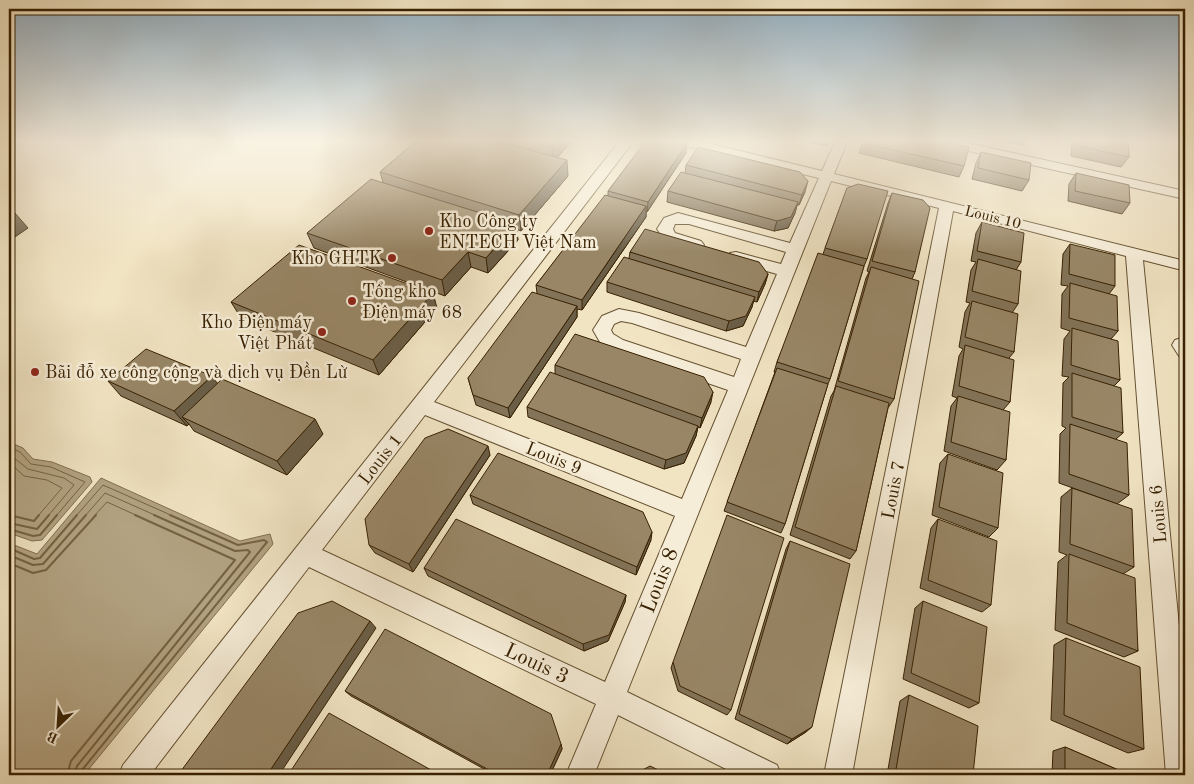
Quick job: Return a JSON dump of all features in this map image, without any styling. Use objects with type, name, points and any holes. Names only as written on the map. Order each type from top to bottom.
[{"type":"street","name":"Louis 1","points":[[134,775],[598,179]]},
{"type":"street","name":"Louis 8","points":[[580,775],[825,179]]},
{"type":"street","name":"Louis 10","points":[[837,179],[1182,265]]},
{"type":"street","points":[[1111,179],[1185,195]]},
{"type":"street","name":"Louis 7","points":[[838,775],[947,205]]},
{"type":"street","points":[[786,271],[669,236],[665,229],[669,221],[678,218],[795,249]]},
{"type":"street","name":"Louis 6","points":[[1134,253],[1147,383],[1180,775]]},
{"type":"street","points":[[739,386],[618,345],[607,339],[602,330],[608,320],[619,315],[633,317],[751,356]]},
{"type":"street","name":"Louis 9","points":[[421,406],[688,511]]},
{"type":"street","name":"Louis 3","points":[[306,554],[611,698],[767,775]]},
{"type":"water","points":[[9,442],[23,448],[33,459],[52,462],[90,477],[92,482],[42,540],[32,541],[9,533]]},
{"type":"water","points":[[101,478],[240,541],[270,534],[273,544],[84,775],[9,775],[9,543],[37,554]]},
{"type":"building","points":[[371,179],[516,224],[486,258],[468,252],[442,280],[307,233]]},
{"type":"building","points":[[401,179],[551,179],[519,215]]},
{"type":"building","points":[[617,179],[663,179],[648,202],[608,191]]},
{"type":"building","points":[[676,179],[707,179],[798,202],[791,217],[777,221],[668,191]]},
{"type":"building","points":[[739,179],[806,179],[808,181],[802,195]]},
{"type":"building","points":[[1076,179],[1101,179],[1129,185],[1130,203],[1075,191]]},
{"type":"building","points":[[858,184],[888,191],[867,259],[825,248],[847,188]]},
{"type":"building","points":[[892,193],[923,200],[930,208],[915,272],[872,261]]},
{"type":"building","points":[[605,195],[646,206],[582,300],[536,285]]},
{"type":"building","points":[[9,210],[15,213],[9,217]]},
{"type":"building","points":[[982,222],[1024,233],[1021,262],[977,251]]},
{"type":"building","points":[[645,229],[759,262],[768,274],[759,292],[630,252]]},
{"type":"building","points":[[1070,244],[1115,255],[1115,286],[1069,274]]},
{"type":"building","points":[[299,245],[433,293],[373,360],[231,302]]},
{"type":"building","points":[[818,253],[864,266],[830,379],[777,362]]},
{"type":"building","points":[[624,257],[755,297],[746,316],[729,321],[607,282]]},
{"type":"building","points":[[978,259],[1021,271],[1018,304],[972,291]]},
{"type":"building","points":[[871,267],[919,281],[894,399],[838,381]]},
{"type":"building","points":[[1070,283],[1117,296],[1118,331],[1069,318]]},
{"type":"building","points":[[532,292],[577,306],[508,408],[473,395],[468,378]]},
{"type":"building","points":[[972,301],[1018,314],[1014,352],[965,337]]},
{"type":"building","points":[[1072,328],[1118,341],[1120,380],[1071,365]]},
{"type":"building","points":[[575,334],[704,377],[713,392],[702,418],[555,365]]},
{"type":"building","points":[[965,345],[1014,360],[1010,402],[959,386]]},
{"type":"building","points":[[146,349],[212,376],[174,411],[108,381]]},
{"type":"building","points":[[777,368],[828,384],[785,524],[727,502]]},
{"type":"building","points":[[550,372],[698,426],[686,453],[666,460],[527,407]]},
{"type":"building","points":[[1072,373],[1121,388],[1123,433],[1072,417]]},
{"type":"building","points":[[222,379],[315,419],[277,461],[182,417]]},
{"type":"building","points":[[836,386],[889,403],[856,551],[795,527]]},
{"type":"building","points":[[958,396],[1010,412],[1006,460],[951,442]]},
{"type":"building","points":[[1070,424],[1127,443],[1129,495],[1069,474]]},
{"type":"building","points":[[448,429],[488,446],[409,564],[369,545],[365,519],[425,438]]},
{"type":"building","points":[[498,453],[643,512],[652,532],[637,567],[470,495]]},
{"type":"building","points":[[948,454],[1003,473],[998,528],[939,507]]},
{"type":"building","points":[[1072,488],[1132,509],[1134,567],[1070,544]]},
{"type":"building","points":[[727,515],[784,538],[731,710],[680,686],[673,662]]},
{"type":"building","points":[[456,519],[626,595],[609,635],[583,644],[424,568]]},
{"type":"building","points":[[938,519],[997,541],[991,605],[928,580]]},
{"type":"building","points":[[790,541],[850,564],[812,727],[792,739],[739,714]]},
{"type":"building","points":[[1069,554],[1135,578],[1138,651],[1067,623]]},
{"type":"building","points":[[332,601],[370,621],[267,775],[178,775],[298,613]]},
{"type":"building","points":[[923,601],[987,627],[979,703],[911,673]]},
{"type":"building","points":[[385,629],[551,714],[561,744],[547,775],[498,775],[345,691]]},
{"type":"building","points":[[1066,638],[1140,667],[1144,749],[1064,715]]},
{"type":"building","points":[[909,695],[978,726],[973,775],[895,775]]},
{"type":"building","points":[[329,713],[440,775],[288,775]]},
{"type":"building","points":[[1065,747],[1130,775],[1065,775]]},
{"type":"building","points":[[650,766],[669,775],[633,775]]},
{"type":"place","name":"Kho Công ty ENTECH Việt Nam","points":[[429,231]]},
{"type":"place","name":"Kho GHTK","points":[[392,258]]},
{"type":"place","name":"Tổng kho Điện máy 68","points":[[352,301]]},
{"type":"place","name":"Kho Điện máy Việt Phát","points":[[322,332]]},
{"type":"place","name":"Bãi đỗ xe công cộng và dịch vụ Đền Lừ","points":[[35,372]]}]
